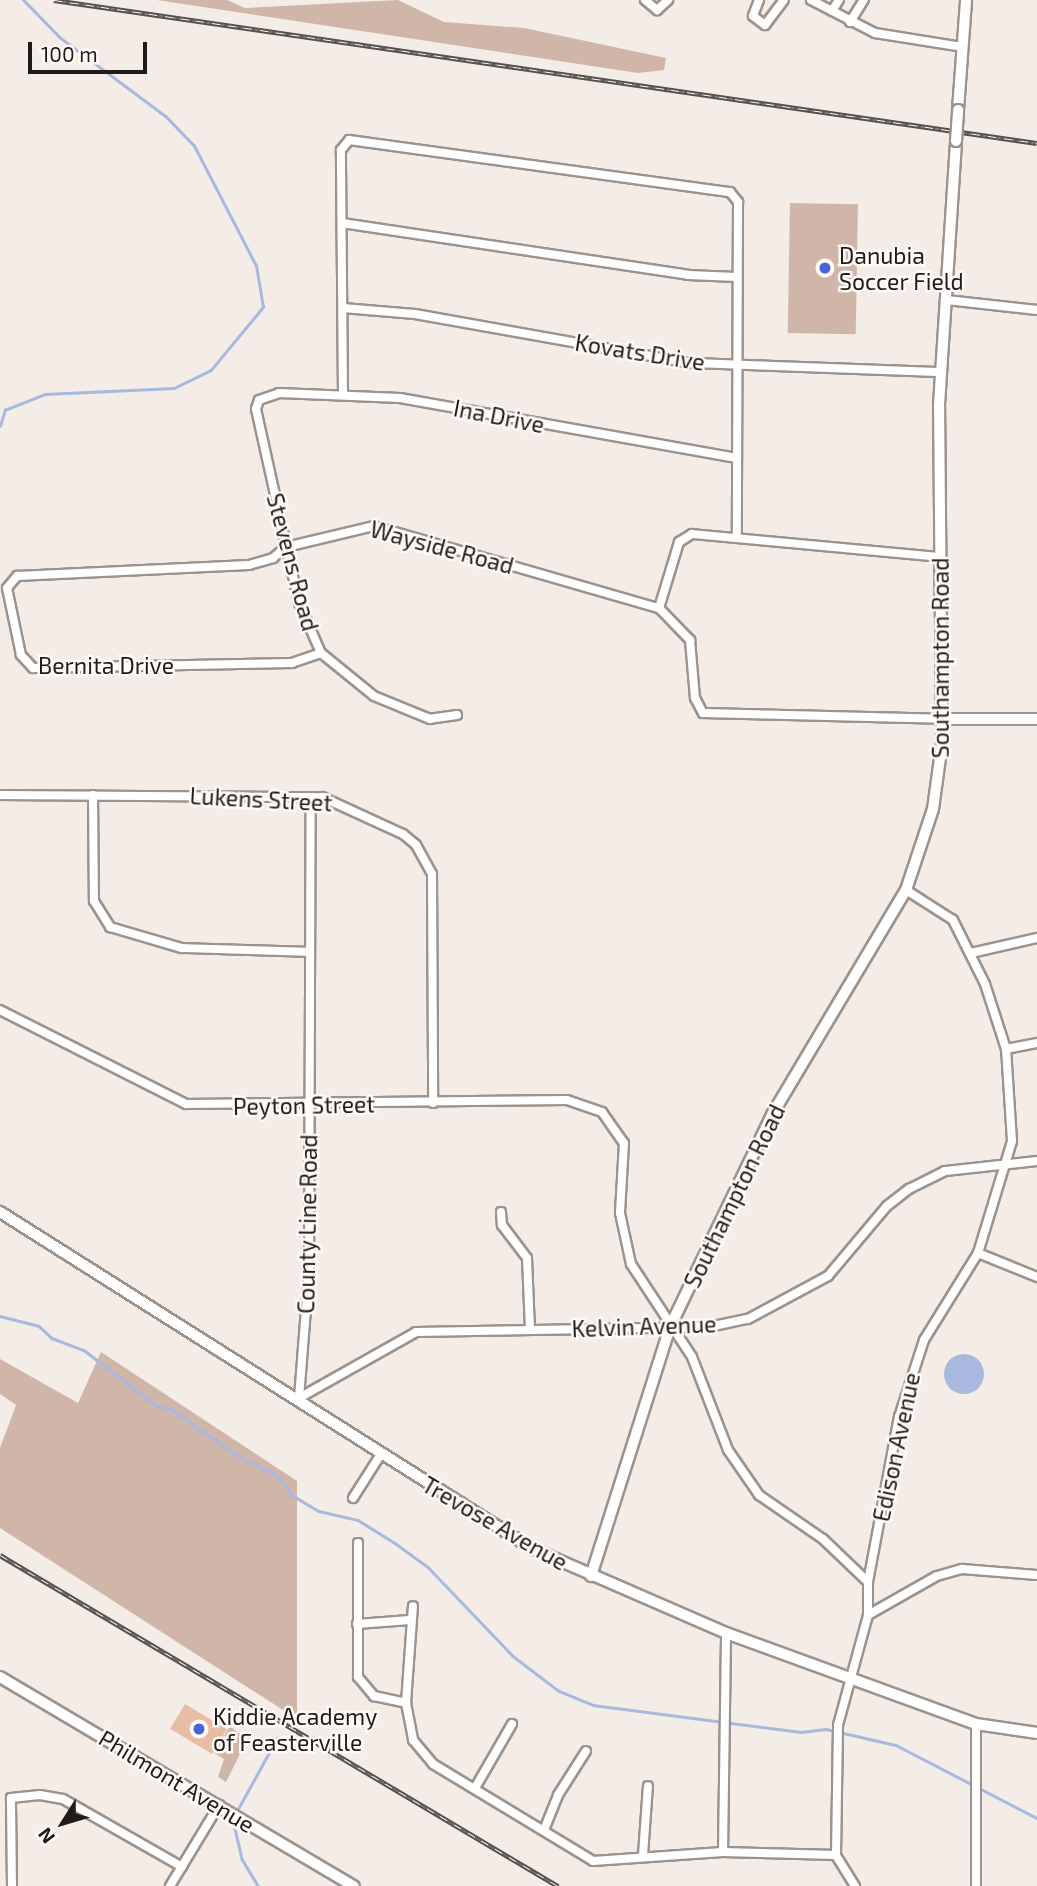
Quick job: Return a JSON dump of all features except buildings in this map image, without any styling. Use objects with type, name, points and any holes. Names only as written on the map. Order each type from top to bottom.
[{"type":"main road","name":"Philmont Avenue","points":[[0,1677],[354,1886]]},
{"type":"street","points":[[645,0],[657,10],[668,0]]},
{"type":"street","points":[[760,0],[753,16],[765,25],[784,0]]},
{"type":"street","points":[[811,0],[850,22],[895,37],[962,47]]},
{"type":"street","points":[[832,11],[839,0]]},
{"type":"street","points":[[850,22],[863,0]]},
{"type":"street","name":"Southampton Road","points":[[591,1576],[670,1326],[773,1113],[906,890],[933,810],[942,719],[940,372],[966,0]]},
{"type":"street","points":[[343,394],[341,150],[355,138],[730,192],[738,202],[737,537]]},
{"type":"street","points":[[342,223],[688,275],[737,277]]},
{"type":"street","points":[[946,300],[1037,310]]},
{"type":"street","name":"Kovats Drive","points":[[343,309],[415,314],[691,363],[940,372]]},
{"type":"street","name":"Ina Drive","points":[[260,399],[271,393],[400,398],[737,458]]},
{"type":"street","name":"Stevens Road","points":[[260,399],[256,409],[299,603],[321,653],[374,696],[430,719],[457,715]]},
{"type":"street","name":"Wayside Road","points":[[59,574],[249,565],[273,558],[286,547],[374,526],[659,608]]},
{"type":"street","points":[[940,557],[692,534],[682,539],[659,608],[690,640],[697,706],[716,715],[1037,719]]},
{"type":"street","name":"Bernita Drive","points":[[59,574],[17,576],[9,583],[21,654],[33,668],[292,663],[321,653]]},
{"type":"street","name":"Lukens Street","points":[[0,795],[333,799],[403,834],[429,865],[433,1104]]},
{"type":"street","points":[[93,795],[94,901],[110,927],[183,948],[309,952]]},
{"type":"street","name":"County Line Road","points":[[299,1398],[309,1272],[311,797]]},
{"type":"street","name":"Edison Avenue","points":[[836,1856],[838,1725],[868,1615],[868,1582],[913,1365],[978,1253],[1012,1141],[1006,1049],[971,953],[953,920],[906,890]]},
{"type":"street","points":[[971,953],[1037,938]]},
{"type":"street","name":"Peyton Street","points":[[0,1010],[178,1102],[310,1105],[567,1100],[602,1112],[619,1132],[627,1157],[621,1213],[626,1248],[640,1284],[670,1326]]},
{"type":"street","points":[[1006,1049],[1037,1043]]},
{"type":"street","name":"Kelvin Avenue","points":[[299,1398],[403,1335],[735,1322],[785,1304],[828,1276],[887,1206],[909,1189],[944,1171],[1037,1161]]},
{"type":"street","name":"Trevose Avenue","points":[[0,1212],[299,1398],[493,1526],[591,1576],[726,1633],[851,1676],[976,1724],[1037,1733]]},
{"type":"street","points":[[501,1212],[502,1224],[527,1258],[530,1330]]},
{"type":"street","points":[[978,1253],[1037,1277]]},
{"type":"street","points":[[670,1326],[692,1357],[745,1479],[868,1582]]},
{"type":"street","points":[[353,1498],[381,1454]]},
{"type":"street","points":[[358,1543],[357,1624],[361,1683],[380,1699],[406,1703]]},
{"type":"street","points":[[868,1615],[937,1576],[962,1569],[1037,1575]]},
{"type":"street","points":[[413,1606],[410,1620],[407,1722],[418,1749],[433,1764],[593,1861],[614,1863],[643,1855],[723,1852],[836,1856],[855,1886]]},
{"type":"street","points":[[357,1624],[410,1620]]},
{"type":"street","points":[[723,1852],[726,1633]]},
{"type":"street","points":[[475,1788],[512,1724]]},
{"type":"street","points":[[976,1724],[976,1886]]},
{"type":"street","points":[[544,1830],[558,1795],[586,1751]]},
{"type":"street","points":[[643,1855],[648,1786]]},
{"type":"street","points":[[12,1886],[11,1798],[62,1799],[182,1867]]},
{"type":"street","points":[[170,1886],[219,1805]]},
{"type":"shaded area","points":[[157,0],[227,0],[245,8],[398,0],[444,22],[524,28],[666,58],[664,70],[638,73]]},
{"type":"shaded area","name":"Danubia Soccer Field","points":[[790,203],[858,204],[856,334],[788,333]]},
{"type":"shaded area","points":[[101,1352],[297,1481],[297,1719],[0,1528],[0,1448],[16,1405],[0,1394],[0,1359],[78,1403]]},
{"type":"shaded area","points":[[230,1726],[247,1740],[226,1782],[218,1777],[224,1759],[214,1753]]},
{"type":"water","points":[[964,1354],[978,1360],[984,1374],[978,1388],[964,1394],[950,1388],[944,1374],[950,1360]]},
{"type":"waterway","points":[[0,426],[5,410],[45,394],[174,388],[211,370],[263,307],[256,266],[194,146],[166,117],[60,38],[23,0]]},
{"type":"waterway","points":[[0,1316],[39,1326],[52,1338],[84,1350],[157,1406],[171,1409],[240,1457],[279,1476],[292,1495],[319,1511],[358,1520],[395,1543],[428,1567],[513,1656],[559,1691],[593,1705],[801,1732],[826,1729],[896,1745],[1037,1818]]},
{"type":"waterway","points":[[238,1809],[277,1738]]},
{"type":"waterway","points":[[234,1824],[242,1859],[258,1886]]},
{"type":"railway","points":[[54,0],[1037,143]]},
{"type":"railway","points":[[0,1555],[558,1886]]},
{"type":"place","name":"Danubia Soccer Field","points":[[825,268]]},
{"type":"place","name":"Kiddie Academy of Feasterville","points":[[199,1729]]}]
